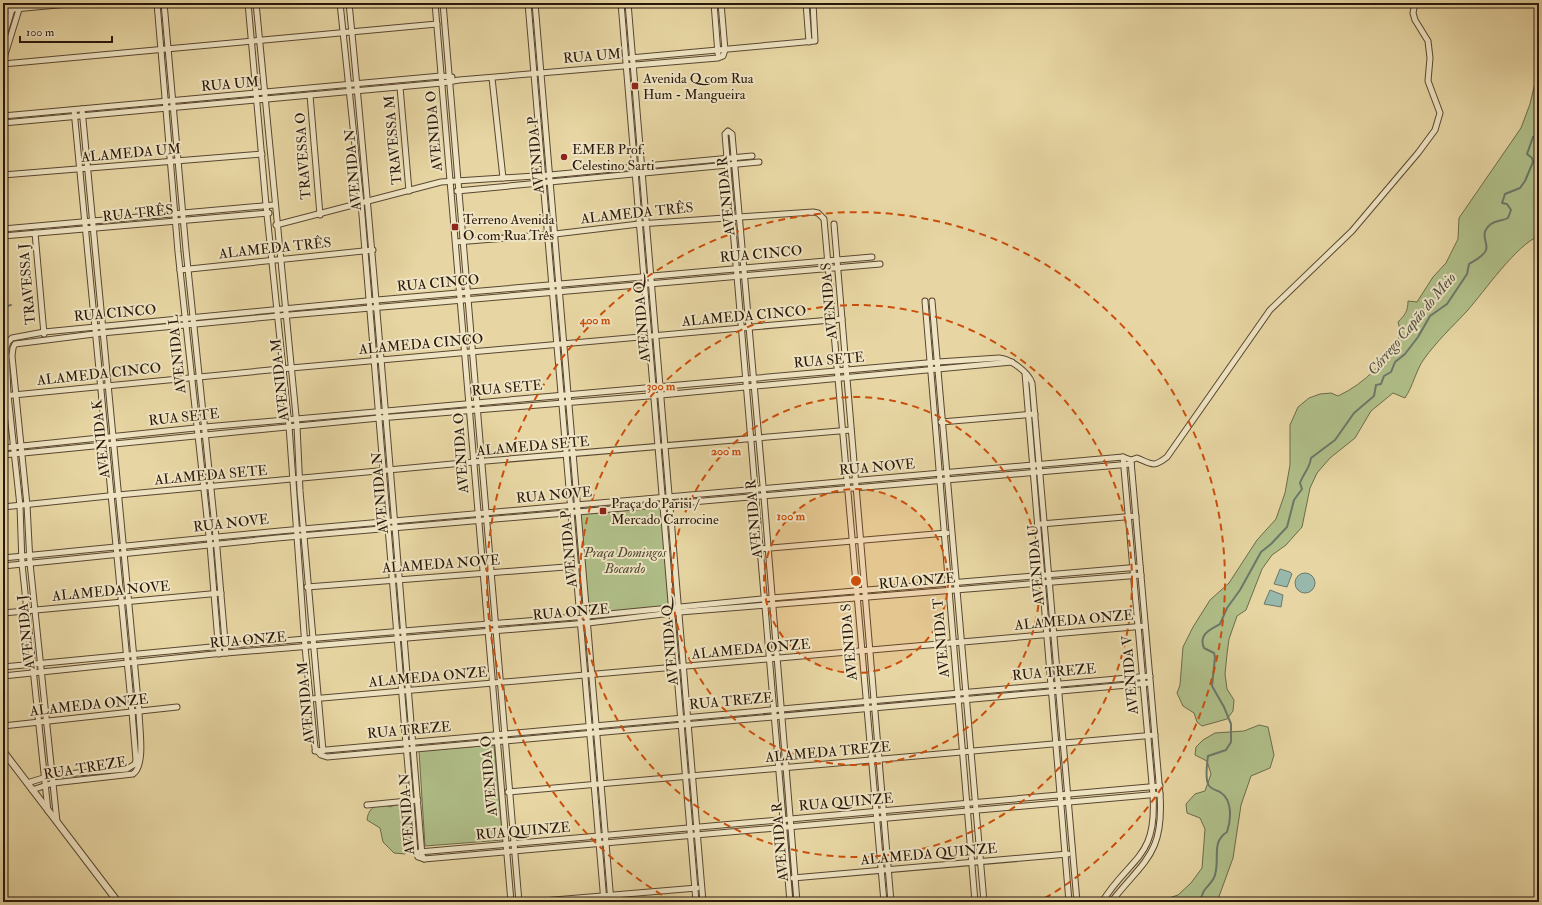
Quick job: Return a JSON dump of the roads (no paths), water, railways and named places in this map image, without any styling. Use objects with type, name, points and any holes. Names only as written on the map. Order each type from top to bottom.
[{"type":"street","points":[[3,4],[80,3]]},
{"type":"street","name":"AVENIDA L","points":[[157,3],[180,270],[210,545],[219,654]]},
{"type":"street","name":"AVENIDA L","points":[[164,3],[188,269],[217,544],[226,654]]},
{"type":"street","name":"AVENIDA M","points":[[248,3],[266,206],[289,420],[296,537],[305,647],[316,751],[320,755],[327,757]]},
{"type":"street","name":"AVENIDA M","points":[[256,3],[274,205],[297,426],[303,529],[312,639],[323,750],[327,757]]},
{"type":"street","name":"AVENIDA N","points":[[340,3],[361,203],[415,852],[418,857],[424,859]]},
{"type":"street","name":"AVENIDA N","points":[[349,3],[378,307],[394,528],[414,742],[422,852],[424,859]]},
{"type":"street","name":"AVENIDA O","points":[[435,3],[511,902]]},
{"type":"street","name":"AVENIDA O","points":[[442,3],[450,76],[519,902]]},
{"type":"street","name":"AVENIDA P","points":[[528,3],[604,899]]},
{"type":"street","name":"AVENIDA P","points":[[535,3],[570,402],[573,455],[588,616],[611,902]]},
{"type":"street","name":"AVENIDA Q","points":[[620,3],[636,174],[652,388],[696,902]]},
{"type":"street","name":"AVENIDA Q","points":[[628,3],[660,395],[680,609],[703,902]]},
{"type":"street","points":[[714,3],[718,58]]},
{"type":"street","points":[[721,3],[725,52]]},
{"type":"street","points":[[806,3],[809,42]]},
{"type":"street","name":"RUA UM","points":[[625,58],[718,50],[725,52],[815,41],[813,3]]},
{"type":"street","points":[[1131,462],[1137,458],[1152,465],[1158,464],[1167,457],[1270,310],[1352,231],[1435,130],[1440,113],[1428,81],[1430,58],[1428,41],[1415,20],[1413,13],[1415,3]]},
{"type":"street","points":[[3,39],[12,9],[17,4]]},
{"type":"street","points":[[3,61],[17,4]]},
{"type":"street","points":[[3,10],[12,9]]},
{"type":"street","points":[[529,18],[536,17]]},
{"type":"street","points":[[622,20],[629,19]]},
{"type":"street","points":[[3,64],[437,24]]},
{"type":"street","name":"RUA UM","points":[[3,123],[450,83],[459,80],[492,78],[541,72],[718,58],[725,52]]},
{"type":"street","name":"RUA UM","points":[[3,116],[441,76],[450,76],[459,80]]},
{"type":"street","points":[[492,78],[502,178]]},
{"type":"street","name":"TRAVESSA M","points":[[400,87],[409,191]]},
{"type":"street","name":"TRAVESSA O","points":[[310,95],[320,215]]},
{"type":"street","name":"AVENIDA K","points":[[82,109],[86,169],[139,711],[141,761],[137,765]]},
{"type":"street","name":"AVENIDA K","points":[[74,110],[137,765]]},
{"type":"street","name":"AVENIDA R","points":[[790,902],[725,134],[728,131],[732,134],[746,276],[797,902]]},
{"type":"street","name":"ALAMEDA UM","points":[[3,175],[262,154]]},
{"type":"street","points":[[276,225],[451,181],[550,175],[752,156]]},
{"type":"street","points":[[452,191],[759,162]]},
{"type":"street","name":"RUA TRÊS","points":[[3,229],[274,205]]},
{"type":"street","name":"RUA TRÊS","points":[[3,236],[85,230],[275,212]]},
{"type":"street","name":"ALAMEDA TRÊS","points":[[456,242],[555,234],[646,223],[740,215],[813,212],[820,215]]},
{"type":"street","name":"AVENIDA S","points":[[820,215],[824,220],[829,260],[866,708],[884,902]]},
{"type":"street","name":"AVENIDA S","points":[[834,224],[847,370],[855,489],[891,902]]},
{"type":"street","name":"TRAVESSA J","points":[[34,233],[45,340]]},
{"type":"street","name":"ALAMEDA TRÊS","points":[[180,270],[373,250]]},
{"type":"street","name":"RUA CINCO","points":[[15,344],[102,333],[186,325],[377,300],[872,257]]},
{"type":"street","points":[[550,261],[557,260]]},
{"type":"street","name":"RUA CINCO","points":[[285,312],[370,308],[644,286],[880,264]]},
{"type":"street","name":"AVENIDA T","points":[[925,301],[975,902]]},
{"type":"street","name":"AVENIDA T","points":[[932,301],[984,902]]},
{"type":"street","name":"RUA CINCO","points":[[8,342],[19,336],[44,332],[193,318],[278,313]]},
{"type":"street","points":[[926,314],[934,313]]},
{"type":"street","name":"ALAMEDA CINCO","points":[[5,395],[283,368],[842,319]]},
{"type":"street","name":"AVENIDA J","points":[[8,342],[6,356],[5,395],[20,506],[22,564],[48,811]]},
{"type":"street","name":"AVENIDA J","points":[[15,344],[12,356],[27,505],[29,555],[57,822]]},
{"type":"street","name":"RUA SETE","points":[[3,448],[386,410],[569,394],[660,388],[938,362],[999,358],[1014,364]]},
{"type":"street","name":"RUA SETE","points":[[3,455],[198,434],[470,409],[660,395],[939,368],[1014,364]]},
{"type":"street","name":"AVENIDA U","points":[[1014,364],[1031,378],[1032,383],[1077,902]]},
{"type":"street","name":"AVENIDA U","points":[[1025,373],[1032,473],[1069,902]]},
{"type":"street","points":[[936,422],[1035,414]]},
{"type":"street","name":"ALAMEDA SETE","points":[[3,507],[111,495],[292,480],[474,462],[573,455],[851,430]]},
{"type":"street","name":"RUA NOVE","points":[[3,558],[296,529],[1123,457],[1131,462]]},
{"type":"street","name":"AVENIDA V","points":[[1103,902],[1145,849],[1153,826],[1152,787],[1123,457]]},
{"type":"street","name":"RUA NOVE","points":[[3,566],[304,536],[1124,465],[1131,462]]},
{"type":"street","name":"AVENIDA V","points":[[1111,902],[1148,859],[1154,848],[1161,822],[1160,786],[1131,462]]},
{"type":"street","points":[[1037,524],[1136,516]]},
{"type":"street","points":[[760,549],[952,532]]},
{"type":"street","name":"ALAMEDA NOVE","points":[[301,588],[583,565]]},
{"type":"street","name":"RUA ONZE","points":[[3,676],[219,654],[581,624],[672,610],[772,598],[1049,573],[1140,567]]},
{"type":"street","name":"RUA ONZE","points":[[680,609],[765,606],[1141,575]]},
{"type":"street","name":"ALAMEDA NOVE","points":[[3,613],[221,593]]},
{"type":"street","name":"RUA ONZE","points":[[3,667],[218,646],[672,610]]},
{"type":"street","name":"ALAMEDA ONZE","points":[[311,699],[1145,626]]},
{"type":"street","name":"RUA TREZE","points":[[316,751],[958,692],[1150,676]]},
{"type":"street","name":"RUA TREZE","points":[[327,757],[1150,683]]},
{"type":"street","name":"ALAMEDA ONZE","points":[[3,726],[177,706]]},
{"type":"street","name":"ALAMEDA TREZE","points":[[502,792],[1155,735]]},
{"type":"street","points":[[3,751],[118,902]]},
{"type":"street","name":"RUA TREZE","points":[[27,783],[53,775],[127,769],[137,765]]},
{"type":"street","name":"RUA TREZE","points":[[32,790],[53,783],[133,774],[137,765]]},
{"type":"street","name":"RUA QUINZE","points":[[415,852],[1160,786]]},
{"type":"street","name":"RUA QUINZE","points":[[424,859],[783,826],[1160,794]]},
{"type":"street","points":[[367,805],[418,800]]},
{"type":"street","name":"ALAMEDA QUINZE","points":[[788,879],[1073,854]]},
{"type":"street","points":[[530,902],[604,899],[611,896],[702,888]]},
{"type":"street","points":[[1103,902],[1111,902]]},
{"type":"waterway","name":"Córrego Capão do Meio","points":[[1201,902],[1203,893],[1214,879],[1217,846],[1222,836],[1227,832],[1230,816],[1227,800],[1220,792],[1208,784],[1206,774],[1208,756],[1226,750],[1231,742],[1231,724],[1224,707],[1212,686],[1215,657],[1214,653],[1204,648],[1204,636],[1209,630],[1220,624],[1227,608],[1240,590],[1261,552],[1287,527],[1294,500],[1302,489],[1300,483],[1311,458],[1335,440],[1354,413],[1374,396],[1376,385],[1381,384],[1384,376],[1391,372],[1395,362],[1405,354],[1418,337],[1430,316],[1447,304],[1467,274],[1469,264],[1485,252],[1487,247],[1484,235],[1487,228],[1497,221],[1508,218],[1511,210],[1507,204],[1502,203],[1505,194],[1520,188],[1525,181],[1533,162],[1532,158],[1527,154],[1533,137],[1539,135]]},
{"type":"waterway","points":[[3,307],[11,305]]},
{"type":"place","name":"Avenida Q com Rua Hum - Mangueira","points":[[635,86]]},
{"type":"place","name":"EMEB Prof. Celestino Sarti","points":[[564,157]]},
{"type":"place","name":"Terreno Avenida O com Rua Três","points":[[455,227]]},
{"type":"place","name":"Praça do Parisi / Mercado Carrocine","points":[[603,511]]},
{"type":"park label","name":"Praça Domingos Bocardo","points":[[625,560]]}]
